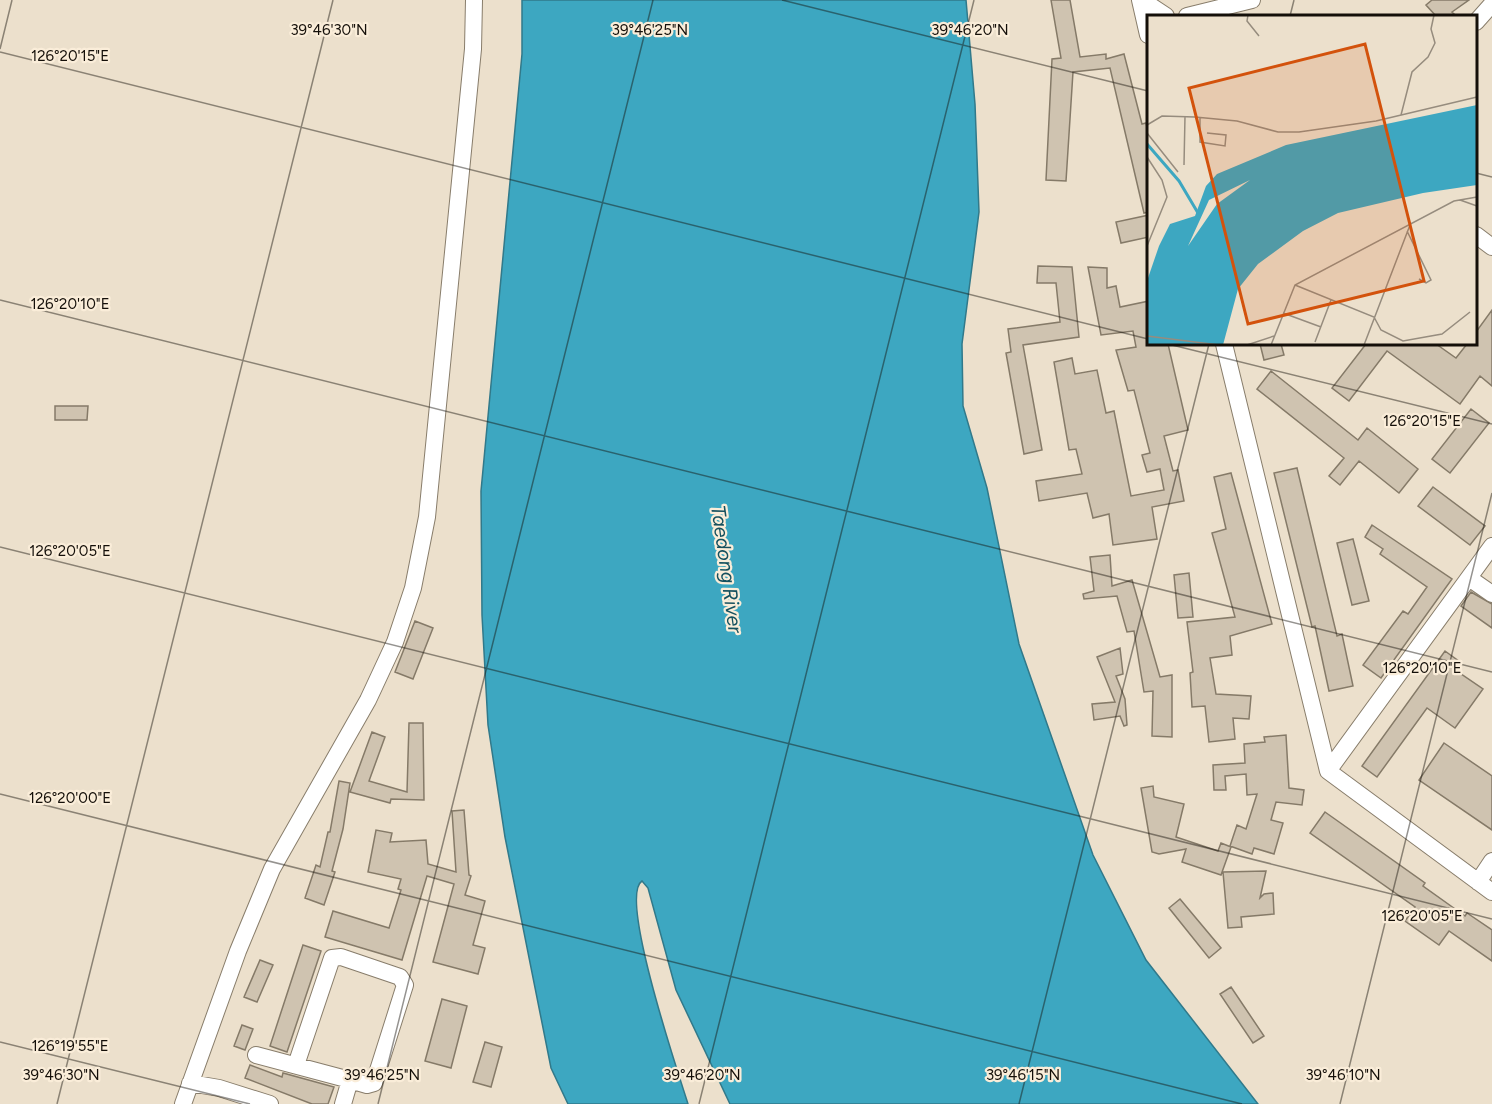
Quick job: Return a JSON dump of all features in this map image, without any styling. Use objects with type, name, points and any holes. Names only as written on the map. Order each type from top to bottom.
[{"type":"street","points":[[183,1104],[272,869],[368,700],[396,642],[413,588],[428,505],[472,61],[474,0]]},
{"type":"street","points":[[1141,0],[1164,15]]},
{"type":"street","points":[[1141,0],[1147,26]]},
{"type":"street","points":[[1191,15],[1252,0]]},
{"type":"street","points":[[1477,21],[1492,4]]},
{"type":"street","points":[[1477,236],[1492,247]]},
{"type":"street","points":[[1224,345],[1328,771],[1492,892]]},
{"type":"street","points":[[1328,771],[1492,546]]},
{"type":"street","points":[[1469,578],[1492,594]]},
{"type":"street","points":[[1478,882],[1492,861]]},
{"type":"street","points":[[256,1054],[367,1085],[374,1083],[405,985],[400,977],[341,957],[332,958],[297,1065]]},
{"type":"street","points":[[343,1104],[350,1080]]},
{"type":"street","points":[[190,1083],[219,1088],[270,1104]]},
{"type":"water","name":"Taedong River","points":[[522,0],[966,0],[975,104],[979,212],[962,344],[963,406],[987,488],[1019,644],[1093,855],[1146,960],[1258,1104],[730,1104],[676,990],[648,888],[642,881],[637,894],[638,918],[644,951],[663,1025],[688,1104],[568,1104],[551,1068],[505,837],[488,725],[482,615],[481,491],[522,54]]},
{"type":"building","points":[[1051,0],[1070,0],[1080,57],[1106,54],[1106,59],[1124,54],[1142,124],[1146,123],[1147,127],[1147,212],[1144,213],[1110,68],[1073,72],[1066,181],[1046,180],[1052,59],[1061,58]]},
{"type":"building","points":[[1432,0],[1469,0],[1452,12],[1455,15],[1435,15],[1426,5]]},
{"type":"building","points":[[1147,215],[1147,237],[1121,243],[1116,222]]},
{"type":"building","points":[[1038,266],[1072,267],[1079,337],[1023,345],[1042,450],[1024,454],[1006,353],[1011,352],[1008,329],[1060,322],[1056,283],[1037,283]]},
{"type":"building","points":[[1088,267],[1107,268],[1107,288],[1116,286],[1120,307],[1147,301],[1147,345],[1168,345],[1188,430],[1164,436],[1173,471],[1178,470],[1184,501],[1152,507],[1157,539],[1113,545],[1109,514],[1093,518],[1087,493],[1039,501],[1036,481],[1082,474],[1076,449],[1069,450],[1054,362],[1072,358],[1075,374],[1097,370],[1106,413],[1114,411],[1131,496],[1164,490],[1160,469],[1147,472],[1142,455],[1150,453],[1134,390],[1128,391],[1116,350],[1136,347],[1133,331],[1101,335]]},
{"type":"building","points":[[1492,310],[1492,386],[1480,376],[1460,404],[1387,351],[1349,401],[1332,388],[1365,345],[1437,345],[1456,358],[1466,345],[1477,345],[1477,331]]},
{"type":"building","points":[[1260,345],[1281,345],[1284,355],[1264,360]]},
{"type":"building","points":[[1271,371],[1358,440],[1367,428],[1418,469],[1399,493],[1359,461],[1340,485],[1329,476],[1344,458],[1257,389]]},
{"type":"building","points":[[55,406],[88,406],[87,420],[55,420]]},
{"type":"building","points":[[1471,409],[1489,423],[1450,473],[1432,459]]},
{"type":"building","points":[[1297,468],[1337,636],[1342,634],[1353,686],[1329,691],[1315,626],[1312,627],[1274,473]]},
{"type":"building","points":[[1231,473],[1272,624],[1230,636],[1232,655],[1210,658],[1216,694],[1251,696],[1249,719],[1233,718],[1235,739],[1209,742],[1205,706],[1192,707],[1190,673],[1193,672],[1187,622],[1235,617],[1212,533],[1226,529],[1214,477]]},
{"type":"building","points":[[1433,487],[1485,526],[1470,545],[1418,506]]},
{"type":"building","points":[[1372,525],[1452,579],[1381,678],[1363,665],[1403,611],[1408,614],[1427,587],[1380,554],[1383,549],[1365,537]]},
{"type":"building","points":[[1353,539],[1369,601],[1352,605],[1337,543]]},
{"type":"building","points":[[1110,555],[1112,586],[1132,580],[1160,677],[1172,675],[1172,737],[1152,736],[1153,691],[1144,692],[1134,631],[1127,632],[1117,596],[1084,599],[1083,594],[1094,591],[1090,557]]},
{"type":"building","points":[[1189,573],[1193,617],[1178,618],[1174,575]]},
{"type":"building","points":[[1471,592],[1492,604],[1492,628],[1461,606]]},
{"type":"building","points":[[415,621],[433,628],[413,679],[395,672]]},
{"type":"building","points":[[1120,648],[1123,674],[1116,676],[1125,699],[1127,725],[1124,726],[1120,716],[1094,720],[1092,704],[1115,702],[1097,657]]},
{"type":"building","points":[[1445,651],[1460,662],[1454,669],[1483,689],[1455,728],[1427,708],[1377,777],[1362,766]]},
{"type":"building","points":[[409,723],[423,723],[424,800],[391,799],[390,803],[350,792],[372,732],[385,737],[369,781],[407,792]]},
{"type":"building","points":[[1286,735],[1289,788],[1304,790],[1302,805],[1276,802],[1271,820],[1283,823],[1274,854],[1254,848],[1252,854],[1230,846],[1237,825],[1246,829],[1257,794],[1247,795],[1246,774],[1225,776],[1226,790],[1214,790],[1213,765],[1245,763],[1244,744],[1265,742],[1264,737]]},
{"type":"building","points":[[1444,743],[1492,776],[1492,830],[1419,780]]},
{"type":"building","points":[[339,781],[350,783],[343,829],[332,871],[335,872],[324,905],[305,898],[316,865],[320,867],[328,832],[330,832]]},
{"type":"building","points":[[1153,786],[1154,797],[1184,804],[1176,837],[1218,851],[1221,843],[1231,847],[1221,875],[1182,862],[1186,849],[1159,854],[1152,852],[1141,788]]},
{"type":"building","points":[[464,810],[469,875],[471,876],[465,895],[485,901],[473,945],[485,948],[478,974],[433,962],[454,884],[427,876],[402,960],[325,937],[333,911],[389,928],[401,890],[398,889],[401,879],[368,872],[376,830],[392,833],[390,842],[426,840],[428,864],[456,872],[452,811]]},
{"type":"building","points":[[1325,812],[1425,883],[1423,886],[1465,916],[1467,913],[1492,930],[1492,961],[1449,931],[1439,945],[1405,921],[1415,907],[1310,833]]},
{"type":"building","points":[[1266,871],[1260,898],[1264,894],[1273,893],[1274,914],[1241,917],[1242,927],[1228,928],[1223,872]]},
{"type":"building","points":[[1180,899],[1221,948],[1209,958],[1169,908]]},
{"type":"building","points":[[303,945],[321,951],[287,1052],[270,1046]]},
{"type":"building","points":[[260,960],[273,965],[257,1002],[244,997]]},
{"type":"building","points":[[1231,987],[1264,1036],[1253,1043],[1220,994]]},
{"type":"building","points":[[442,999],[467,1006],[451,1068],[425,1061]]},
{"type":"building","points":[[242,1025],[253,1029],[245,1050],[234,1046]]},
{"type":"building","points":[[485,1042],[502,1047],[491,1087],[473,1082]]},
{"type":"building","points":[[250,1065],[282,1077],[283,1073],[334,1087],[328,1104],[312,1104],[245,1078]]}]
